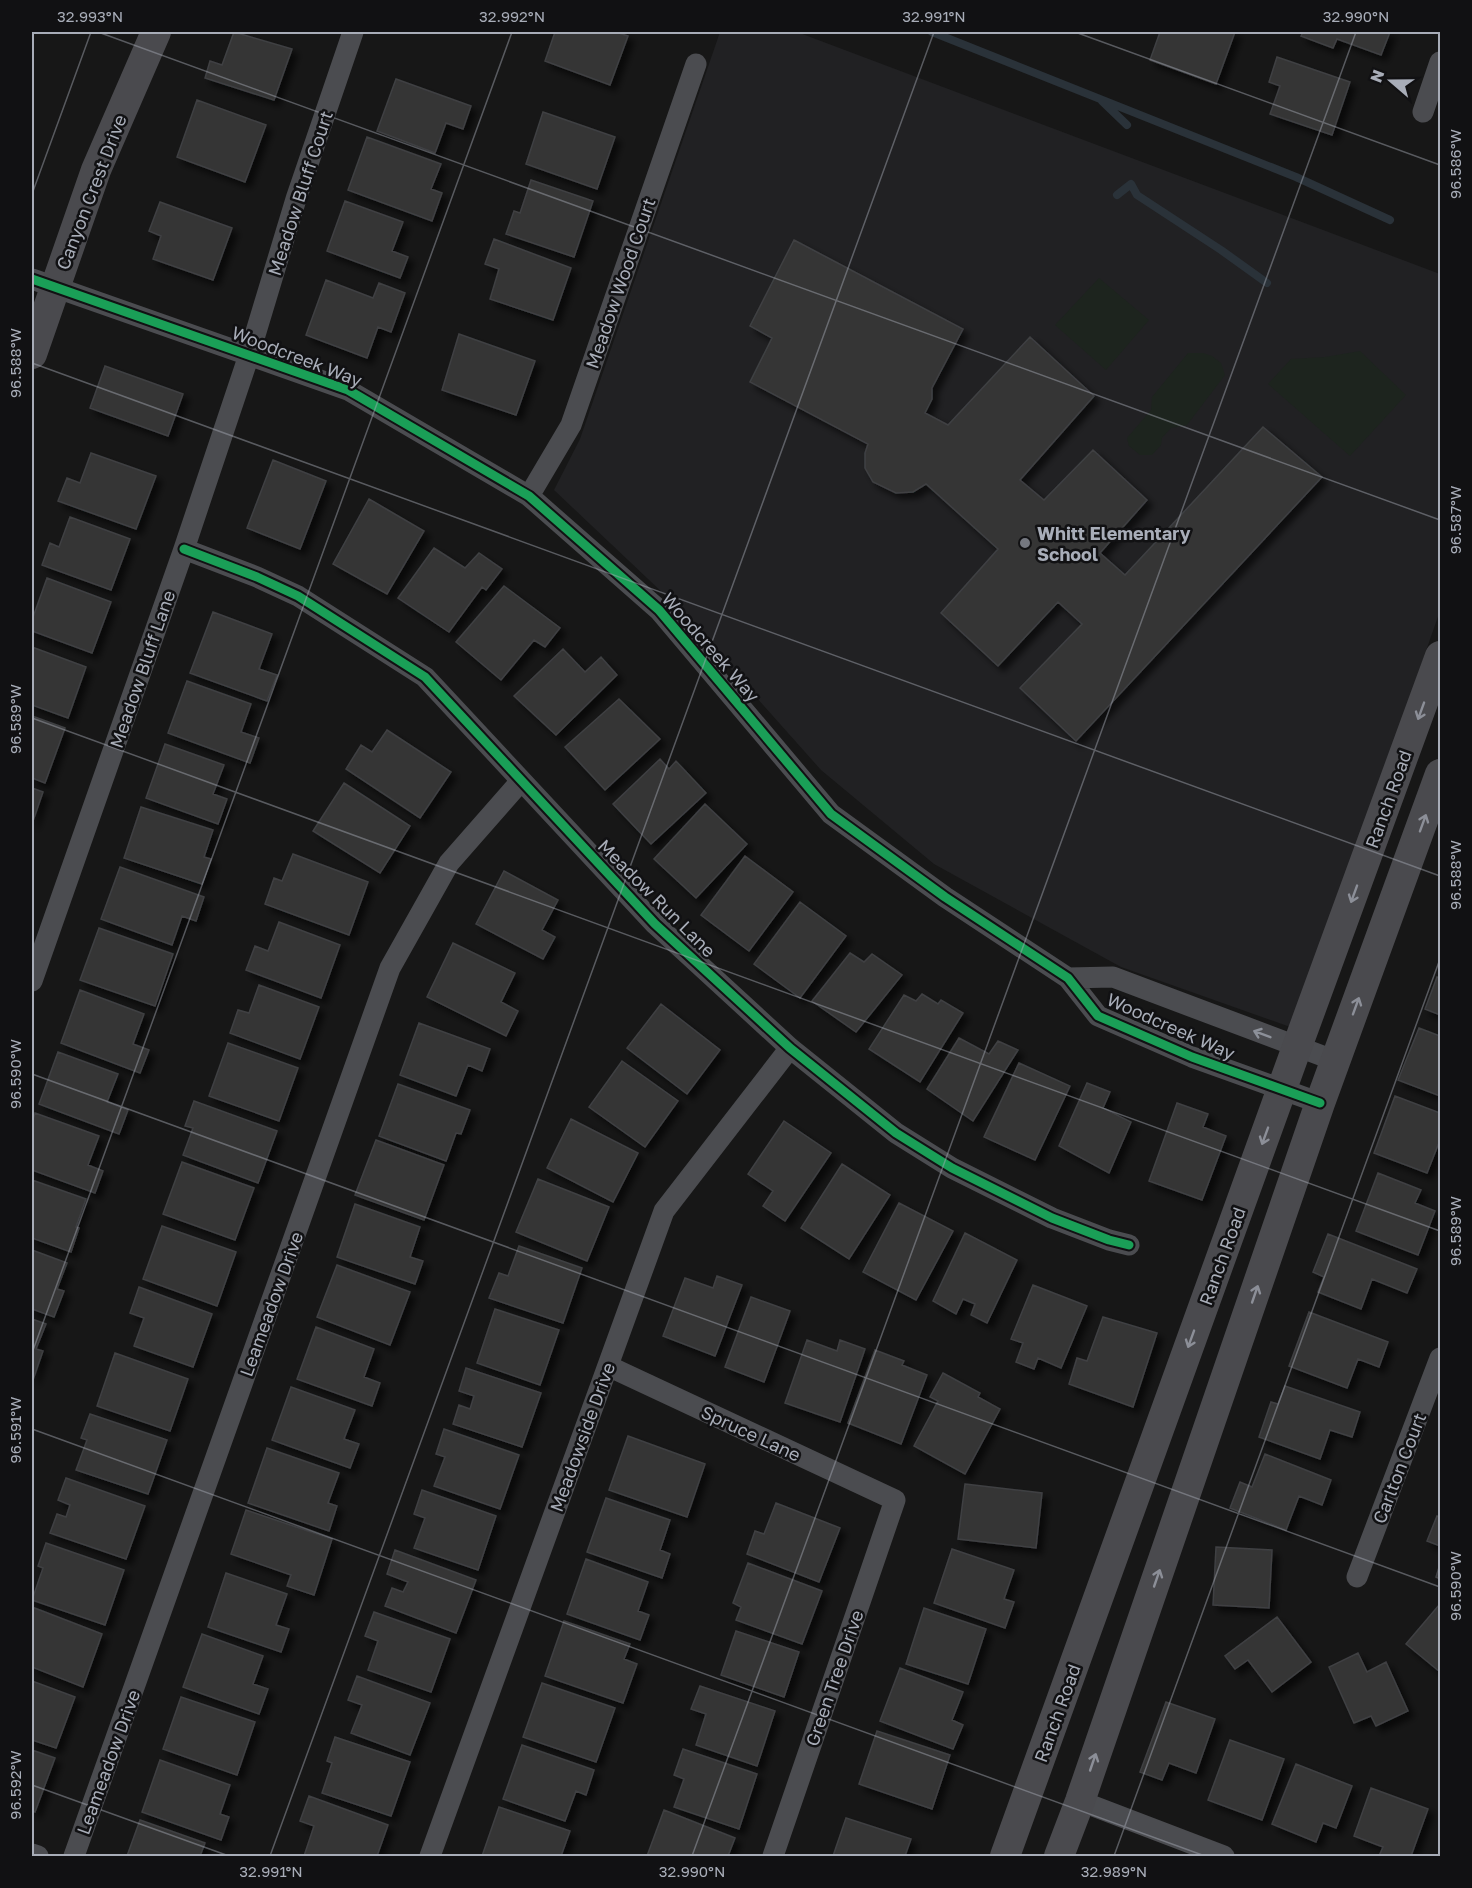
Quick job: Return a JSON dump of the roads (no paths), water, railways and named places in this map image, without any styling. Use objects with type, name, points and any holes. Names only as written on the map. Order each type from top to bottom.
[{"type":"main road","name":"Canyon Crest Drive","points":[[32,354],[43,283],[96,170],[156,32]]},
{"type":"main road","name":"Ranch Road","points":[[1005,1857],[1296,1047],[1440,661]]},
{"type":"main road","points":[[1059,1857],[1320,1103],[1440,774]]},
{"type":"street","name":"Meadow Bluff Court","points":[[249,355],[296,199],[353,32]]},
{"type":"street","points":[[1423,112],[1440,62]]},
{"type":"street","name":"Meadow Wood Court","points":[[529,496],[571,425],[696,64]]},
{"type":"street","name":"Woodcreek Way","points":[[43,283],[348,390],[529,496],[659,610],[831,814],[945,897],[1068,978],[1098,1016],[1192,1057],[1320,1103]]},
{"type":"street","name":"Meadow Bluff Lane","points":[[32,981],[184,549],[249,355]]},
{"type":"street","name":"Meadow Run Lane","points":[[184,549],[298,596],[425,677],[655,924],[790,1048],[896,1134],[952,1168],[1052,1218],[1109,1240],[1129,1245]]},
{"type":"street","name":"Leameadow Drive","points":[[74,1857],[390,968],[449,863],[521,781]]},
{"type":"street","name":"Woodcreek Way","points":[[1068,978],[1113,977],[1336,1061]]},
{"type":"street","name":"Meadowside Drive","points":[[430,1857],[664,1210],[790,1048]]},
{"type":"street","name":"Carlton Court","points":[[1357,1577],[1440,1359]]},
{"type":"street","name":"Spruce Lane","points":[[608,1366],[895,1500]]},
{"type":"street","name":"Green Tree Drive","points":[[773,1857],[895,1500]]},
{"type":"street","points":[[1080,1801],[1224,1857]]},
{"type":"street","points":[[32,1854],[38,1857]]},
{"type":"waterway","points":[[932,32],[1296,177],[1390,220]]},
{"type":"waterway","points":[[1102,101],[1127,125]]},
{"type":"waterway","points":[[1117,195],[1131,184],[1137,195],[1267,283]]},
{"type":"place","name":"Whitt Elementary School","points":[[1025,543]]}]
